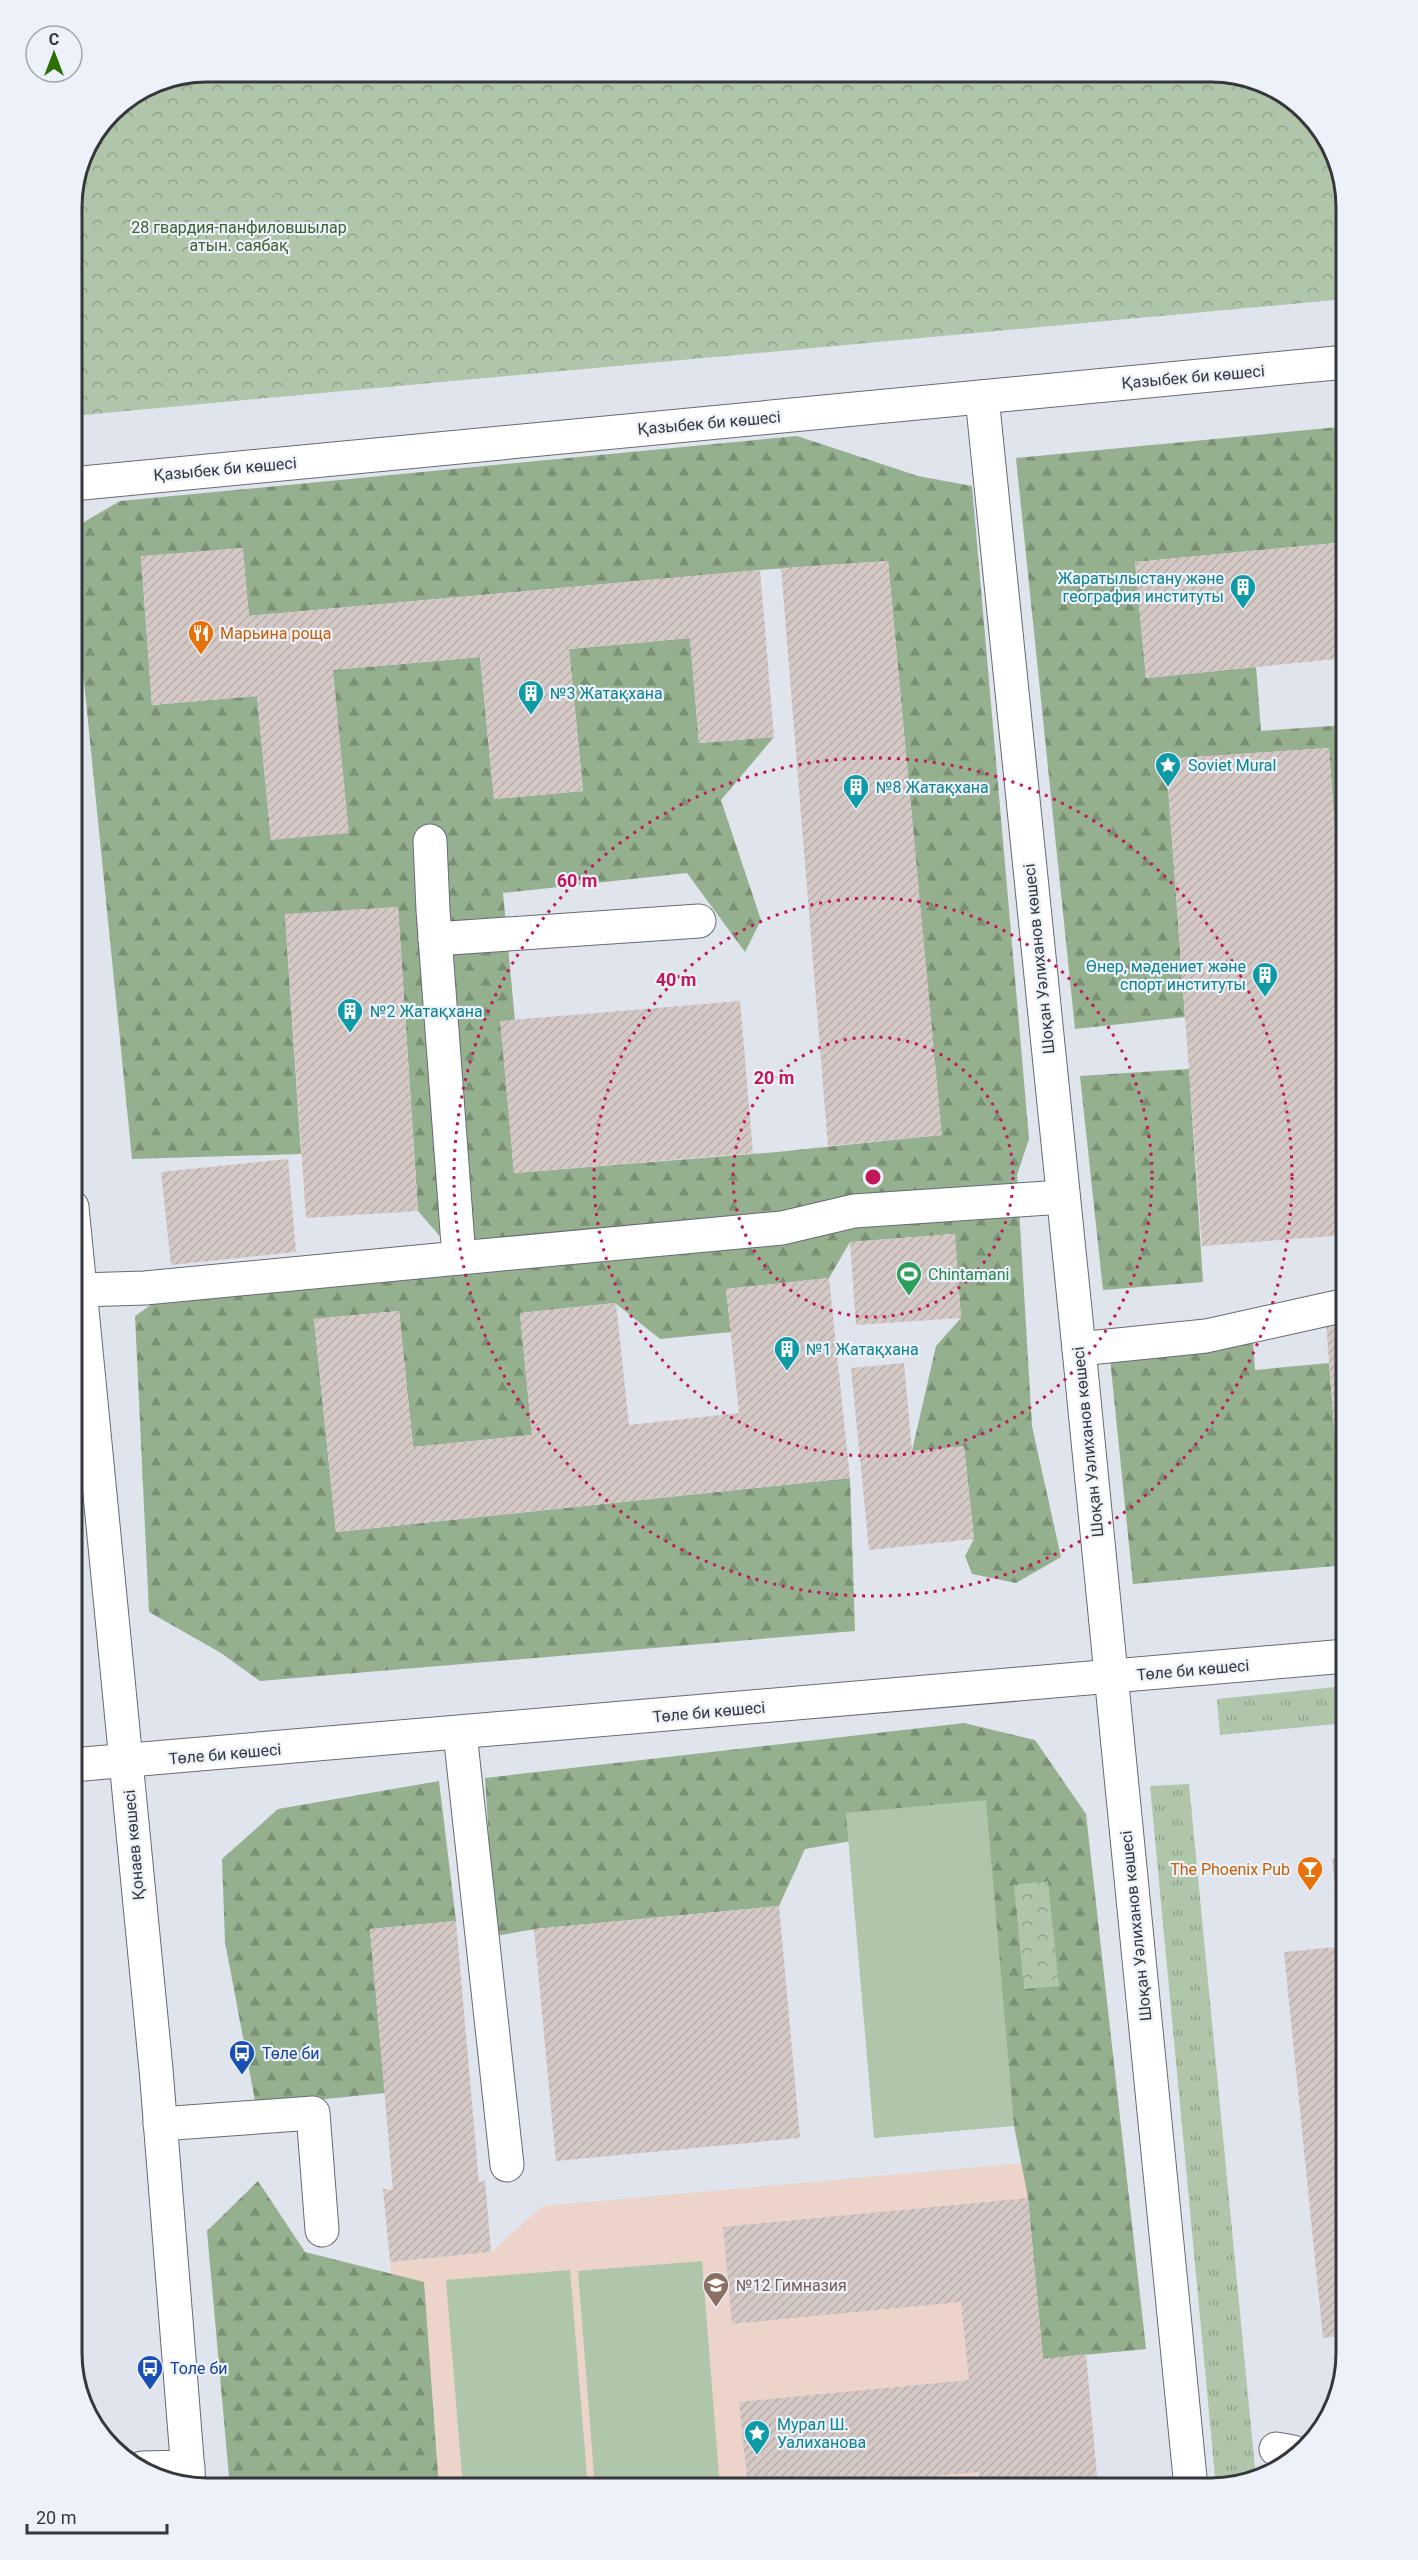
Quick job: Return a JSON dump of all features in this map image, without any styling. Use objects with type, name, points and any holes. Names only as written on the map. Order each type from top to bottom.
[{"type":"street","name":"Қазыбек би көшесі","points":[[83,483],[1336,363]]},
{"type":"street","name":"Шоқан Уәлиханов көшесі","points":[[982,397],[1112,1678],[1190,2478]]},
{"type":"street","points":[[430,841],[435,939],[459,1258]]},
{"type":"street","points":[[435,939],[699,921]]},
{"type":"street","points":[[83,1290],[145,1288],[782,1228],[854,1211],[1063,1197]]},
{"type":"street","points":[[1079,1349],[1206,1336],[1336,1307]]},
{"type":"street","name":"Қонаев көшесі","points":[[83,1322],[160,2124],[188,2476]]},
{"type":"street","name":"Төле би көшесі","points":[[83,1764],[1112,1678],[1336,1657]]},
{"type":"street","points":[[460,1733],[507,2165]]},
{"type":"street","points":[[160,2124],[313,2114],[322,2230]]},
{"type":"shaded area","name":"№12 Гимназия","points":[[1025,2163],[1043,2359],[1086,2354],[1097,2478],[407,2477],[390,2262],[491,2252],[543,2206]]},
{"type":"green space","name":"28 гвардия-панфиловшылар атын. саябақ","points":[[200,83],[1218,83],[1235,85],[1266,95],[1280,104],[1299,119],[1319,145],[1331,175],[1336,208],[1336,300],[83,415],[83,200],[89,168],[95,152],[108,132],[132,108],[160,92]]},
{"type":"green space","points":[[1336,427],[1336,543],[1135,562],[1146,678],[1256,667],[1261,731],[1336,726],[1336,848],[1329,748],[1166,759],[1185,1017],[1075,1029],[1016,458]]},
{"type":"green space","points":[[797,436],[918,476],[972,486],[1029,1139],[1017,1175],[1032,1426],[1061,1557],[1016,1583],[972,1574],[965,1556],[974,1539],[964,1447],[912,1451],[936,1346],[961,1318],[954,1234],[850,1242],[829,1278],[726,1289],[731,1332],[660,1339],[615,1303],[520,1313],[532,1435],[413,1447],[399,1311],[314,1319],[336,1532],[850,1478],[855,1631],[260,1681],[221,1653],[149,1612],[135,1316],[181,1284],[458,1257],[418,1211],[398,907],[285,915],[301,1154],[132,1159],[83,671],[83,523],[120,501]],"holes":[[[242,548],[249,616],[760,570],[888,561],[941,1135],[777,1152],[514,1173],[501,1022],[515,1021],[503,893],[687,873],[745,952],[761,920],[721,800],[774,737],[699,743],[690,638],[569,649],[583,791],[494,799],[480,657],[333,670],[271,840],[257,696],[152,705],[141,557]]]},
{"type":"green space","points":[[1189,1069],[1203,1282],[1103,1290],[1080,1076]]},
{"type":"green space","points":[[1252,1327],[1255,1370],[1329,1363],[1336,1450],[1336,1566],[1133,1584],[1108,1339]]},
{"type":"green space","points":[[1336,1687],[1336,1724],[1220,1735],[1217,1699]]},
{"type":"green space","points":[[964,1723],[1035,1740],[1086,1814],[1146,2349],[1043,2359],[1028,2198],[965,1828],[927,1828],[805,1849],[779,1906],[535,1929],[495,1936],[485,1778]]},
{"type":"green space","points":[[439,1781],[456,1921],[370,1929],[385,2093],[256,2106],[225,1942],[222,1859],[278,1809]]},
{"type":"green space","points":[[1189,1784],[1255,2469],[1215,2477],[1150,1786]]},
{"type":"green space","points":[[986,1800],[1014,2126],[874,2138],[846,1813]]},
{"type":"green space","points":[[1048,1881],[1059,1986],[1024,1989],[1014,1885]]},
{"type":"green space","points":[[258,2181],[305,2252],[424,2282],[438,2477],[229,2477],[207,2231]]},
{"type":"green space","points":[[702,2261],[719,2478],[594,2477],[578,2271]]},
{"type":"green space","points":[[570,2270],[587,2477],[462,2477],[446,2280]]},
{"type":"building","name":"Жаратылыстану және география институты","points":[[1336,543],[1336,659],[1146,678],[1135,562]]},
{"type":"building","name":"№3 Жатақхана","points":[[243,548],[249,616],[760,570],[774,737],[699,743],[690,638],[569,649],[583,791],[494,799],[480,657],[333,670],[349,833],[271,840],[257,696],[152,705],[141,556]]},
{"type":"building","name":"№8 Жатақхана","points":[[888,561],[942,1135],[828,1146],[781,568]]},
{"type":"building","name":"Өнер, мәдениет және спорт институты","points":[[1329,748],[1336,843],[1336,1236],[1202,1246],[1166,759]]},
{"type":"building","name":"№2 Жатақхана","points":[[398,907],[418,1211],[306,1218],[285,914]]},
{"type":"building","points":[[740,1001],[753,1153],[514,1173],[500,1021]]},
{"type":"building","points":[[288,1159],[296,1252],[171,1265],[161,1172]]},
{"type":"building","points":[[955,1234],[961,1318],[856,1325],[850,1242]]},
{"type":"building","name":"№1 Жатақхана","points":[[829,1278],[850,1478],[336,1532],[314,1319],[399,1311],[413,1447],[532,1435],[520,1313],[616,1303],[629,1425],[739,1413],[726,1289]]},
{"type":"building","points":[[1336,1322],[1336,1450],[1326,1323]]},
{"type":"building","points":[[904,1363],[912,1451],[964,1446],[974,1539],[869,1550],[851,1368]]},
{"type":"building","points":[[1332,1858],[1336,1858],[1336,1899]]},
{"type":"building","points":[[779,1906],[800,2138],[556,2161],[534,1929]]},
{"type":"building","points":[[456,1921],[479,2183],[485,2180],[491,2252],[390,2262],[383,2189],[393,2190],[370,1929]]},
{"type":"building","points":[[1336,1947],[1336,2336],[1323,2338],[1284,1952]]},
{"type":"building","points":[[1028,2198],[1043,2359],[1086,2354],[1097,2478],[979,2478],[979,2472],[920,2478],[747,2478],[739,2402],[969,2380],[961,2302],[732,2324],[723,2227]]},
{"type":"place","name":"Жаратылыстану және география институты","points":[[1243,610]]},
{"type":"place","name":"Марьина роща","points":[[201,656]]},
{"type":"place","name":"№3 Жатақхана","points":[[531,716]]},
{"type":"place","name":"Soviet Mural","points":[[1168,788]]},
{"type":"place","name":"№8 Жатақхана","points":[[856,810]]},
{"type":"place","name":"Өнер, мәдениет және спорт институты","points":[[1265,998]]},
{"type":"place","name":"№2 Жатақхана","points":[[350,1034]]},
{"type":"place","name":"Chintamani","points":[[909,1297]]},
{"type":"place","name":"№1 Жатақхана","points":[[787,1372]]},
{"type":"place","name":"The Phoenix Pub","points":[[1310,1892]]},
{"type":"place","name":"Төле би","points":[[242,2076]]},
{"type":"place","name":"№12 Гимназия","points":[[716,2308]]},
{"type":"place","name":"Толе би","points":[[150,2391]]},
{"type":"place","name":"Мурал Ш. Уалиханова","points":[[757,2456]]}]
